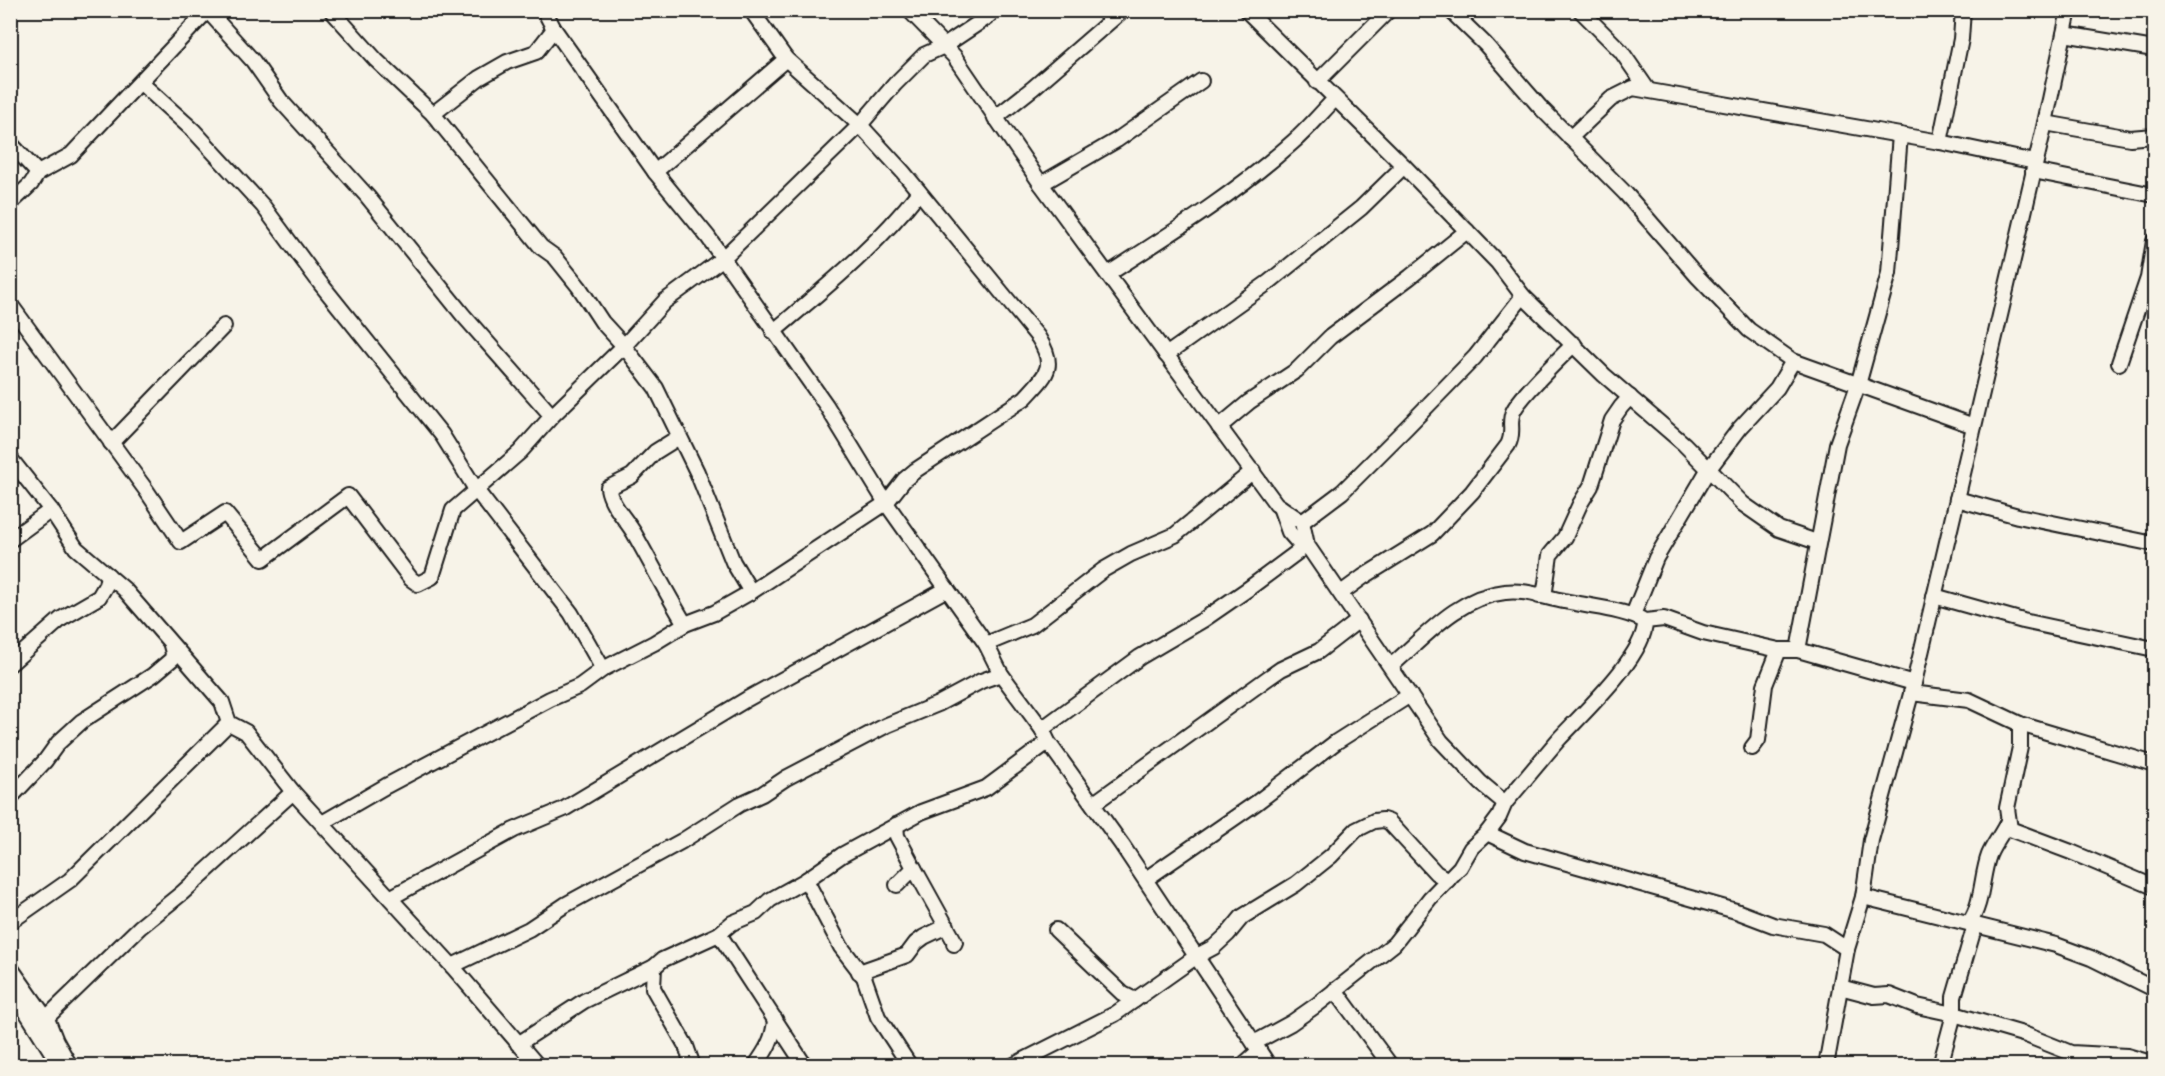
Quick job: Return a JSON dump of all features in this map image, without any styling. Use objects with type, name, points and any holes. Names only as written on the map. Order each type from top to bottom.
[{"type":"street","points":[[332,10],[376,60],[433,114],[541,247],[555,257],[579,287],[602,322],[624,346],[656,388],[697,472],[733,562],[751,592]]},
{"type":"street","points":[[321,823],[550,699],[580,686],[603,669],[686,624],[714,613],[751,592],[886,503],[904,480],[1025,398],[1040,382],[1049,360],[1038,337],[903,172],[860,125],[786,59],[751,10]]},
{"type":"street","points":[[909,10],[954,56],[1041,184],[1276,504],[1302,522],[1305,546]]},
{"type":"street","points":[[10,304],[146,490],[181,543],[225,513],[263,559],[348,496],[411,579],[418,584],[432,577],[453,510],[520,452],[552,416],[624,346],[665,302],[722,259],[860,125],[894,84],[924,55],[944,46],[987,18],[994,10]]},
{"type":"street","points":[[994,118],[1033,88],[1123,10]]},
{"type":"street","points":[[1317,82],[1389,10]]},
{"type":"street","points":[[1450,10],[1485,44],[1749,330],[1792,361],[1974,426]]},
{"type":"street","points":[[1580,10],[1621,51],[1648,90]]},
{"type":"street","points":[[1940,142],[1961,39],[1963,10]]},
{"type":"street","points":[[1826,1065],[1847,948],[1863,897],[1871,840],[1934,596],[2045,123],[2069,10]]},
{"type":"street","points":[[10,204],[31,184],[38,173],[71,155],[208,11],[253,61],[281,101],[367,196],[463,315],[552,416]]},
{"type":"street","points":[[545,11],[554,29],[655,172],[708,237],[826,405],[886,503],[986,644],[1001,674],[1146,879],[1269,1065]]},
{"type":"street","points":[[1248,11],[1498,263],[1523,296],[1630,397],[1684,444],[1743,504],[1765,521],[1791,534],[1817,542]]},
{"type":"street","points":[[433,114],[479,78],[507,62],[536,52],[554,29]]},
{"type":"street","points":[[2064,34],[2154,49]]},
{"type":"street","points":[[655,172],[786,59]]},
{"type":"street","points":[[1041,184],[1117,140],[1201,81]]},
{"type":"street","points":[[141,83],[194,131],[263,206],[320,283],[442,435],[477,491],[571,613],[603,669]]},
{"type":"street","points":[[1570,138],[1611,99],[1633,88],[1940,142],[2154,195]]},
{"type":"street","points":[[1108,274],[1188,223],[1239,186],[1293,142],[1335,99]]},
{"type":"street","points":[[2045,123],[2130,138],[2154,136]]},
{"type":"street","points":[[1798,650],[1837,444],[1858,385],[1889,273],[1900,135]]},
{"type":"street","points":[[10,143],[38,173]]},
{"type":"street","points":[[1166,355],[1278,274],[1361,208],[1404,166]]},
{"type":"street","points":[[773,332],[854,264],[895,222],[919,192]]},
{"type":"street","points":[[1219,427],[1249,402],[1297,370],[1330,337],[1467,231]]},
{"type":"street","points":[[2119,363],[2151,279],[2154,241]]},
{"type":"street","points":[[1302,522],[1342,492],[1406,428],[1475,357],[1523,296]]},
{"type":"street","points":[[111,443],[225,326]]},
{"type":"street","points":[[1341,593],[1432,534],[1472,492],[1508,445],[1513,429],[1511,419],[1517,405],[1574,344]]},
{"type":"street","points":[[1242,1065],[1257,1047],[1394,944],[1430,898],[1460,867],[1471,848],[1487,833],[1499,817],[1505,803],[1623,669],[1646,629],[1639,618],[1656,558],[1708,470],[1740,428],[1777,388],[1792,361]]},
{"type":"street","points":[[1539,596],[1545,590],[1550,555],[1565,537],[1591,486],[1612,420],[1620,406],[1630,397]]},
{"type":"street","points":[[679,437],[655,452],[633,476],[608,488],[611,500],[633,532],[656,576],[686,624]]},
{"type":"street","points":[[10,458],[51,510],[76,548],[124,589],[222,702],[229,723],[246,732],[321,823],[452,966],[538,1065]]},
{"type":"street","points":[[986,644],[1032,625],[1103,570],[1131,554],[1175,535],[1253,471]]},
{"type":"street","points":[[1957,499],[2018,516],[2154,544]]},
{"type":"street","points":[[1280,507],[1289,532],[1305,546],[1341,593],[1441,741],[1480,783],[1505,803]]},
{"type":"street","points":[[10,540],[51,510]]},
{"type":"street","points":[[1042,729],[1140,657],[1212,614],[1305,546]]},
{"type":"street","points":[[10,664],[61,619],[99,597],[108,576]]},
{"type":"street","points":[[390,898],[514,830],[564,809],[747,699],[946,589]]},
{"type":"street","points":[[1391,666],[1434,627],[1464,606],[1505,592],[1522,592],[1639,618],[1664,619],[1703,633],[1779,650],[1798,650],[1912,688],[1969,700],[2020,724],[2154,764]]},
{"type":"street","points":[[1934,596],[2023,621],[2154,649]]},
{"type":"street","points":[[1093,804],[1281,669],[1318,651],[1359,620]]},
{"type":"street","points":[[10,798],[45,761],[58,743],[82,721],[153,675],[172,659],[171,645]]},
{"type":"street","points":[[1752,748],[1758,740],[1765,685],[1779,650]]},
{"type":"street","points":[[452,966],[529,929],[565,905],[682,841],[786,778],[887,725],[1001,674]]},
{"type":"street","points":[[1146,879],[1256,803],[1329,747],[1410,695]]},
{"type":"street","points":[[11,920],[70,879],[229,723]]},
{"type":"street","points":[[2020,724],[2020,747],[2007,808],[2010,829],[2154,887]]},
{"type":"street","points":[[518,1044],[584,1001],[719,933],[732,922],[756,913],[771,900],[806,880],[842,855],[896,825],[921,812],[986,788],[1048,742]]},
{"type":"street","points":[[42,1024],[140,927],[296,794]]},
{"type":"street","points":[[1012,1065],[1115,1014],[1136,1000],[1197,956],[1214,947],[1250,911],[1259,908],[1296,884],[1331,856],[1350,835],[1374,822],[1383,820],[1389,822],[1436,873],[1448,880]]},
{"type":"street","points":[[1940,1065],[1954,1014],[1954,998],[1989,856],[2008,821]]},
{"type":"street","points":[[896,825],[897,836],[947,926],[954,944]]},
{"type":"street","points":[[1487,833],[1525,851],[1736,911],[1773,925],[1824,934],[1847,948]]},
{"type":"street","points":[[897,885],[914,868]]},
{"type":"street","points":[[806,880],[841,947],[868,985],[878,1017],[904,1063]]},
{"type":"street","points":[[1863,897],[2056,945],[2091,958],[2154,989]]},
{"type":"street","points":[[859,972],[908,955],[916,943],[947,926]]},
{"type":"street","points":[[1056,930],[1112,985],[1129,999],[1136,1000]]},
{"type":"street","points":[[719,933],[805,1065]]},
{"type":"street","points":[[10,967],[42,1024],[60,1065]]},
{"type":"street","points":[[654,967],[653,988],[686,1046],[693,1065]]},
{"type":"street","points":[[10,986],[56,1041],[70,1065]]},
{"type":"street","points":[[1840,987],[1874,996],[1889,995],[1917,1006],[2026,1035],[2071,1053],[2127,1056],[2154,1064]]},
{"type":"street","points":[[1335,990],[1391,1065]]},
{"type":"street","points":[[754,1065],[766,1053],[775,1030],[775,1019]]}]
